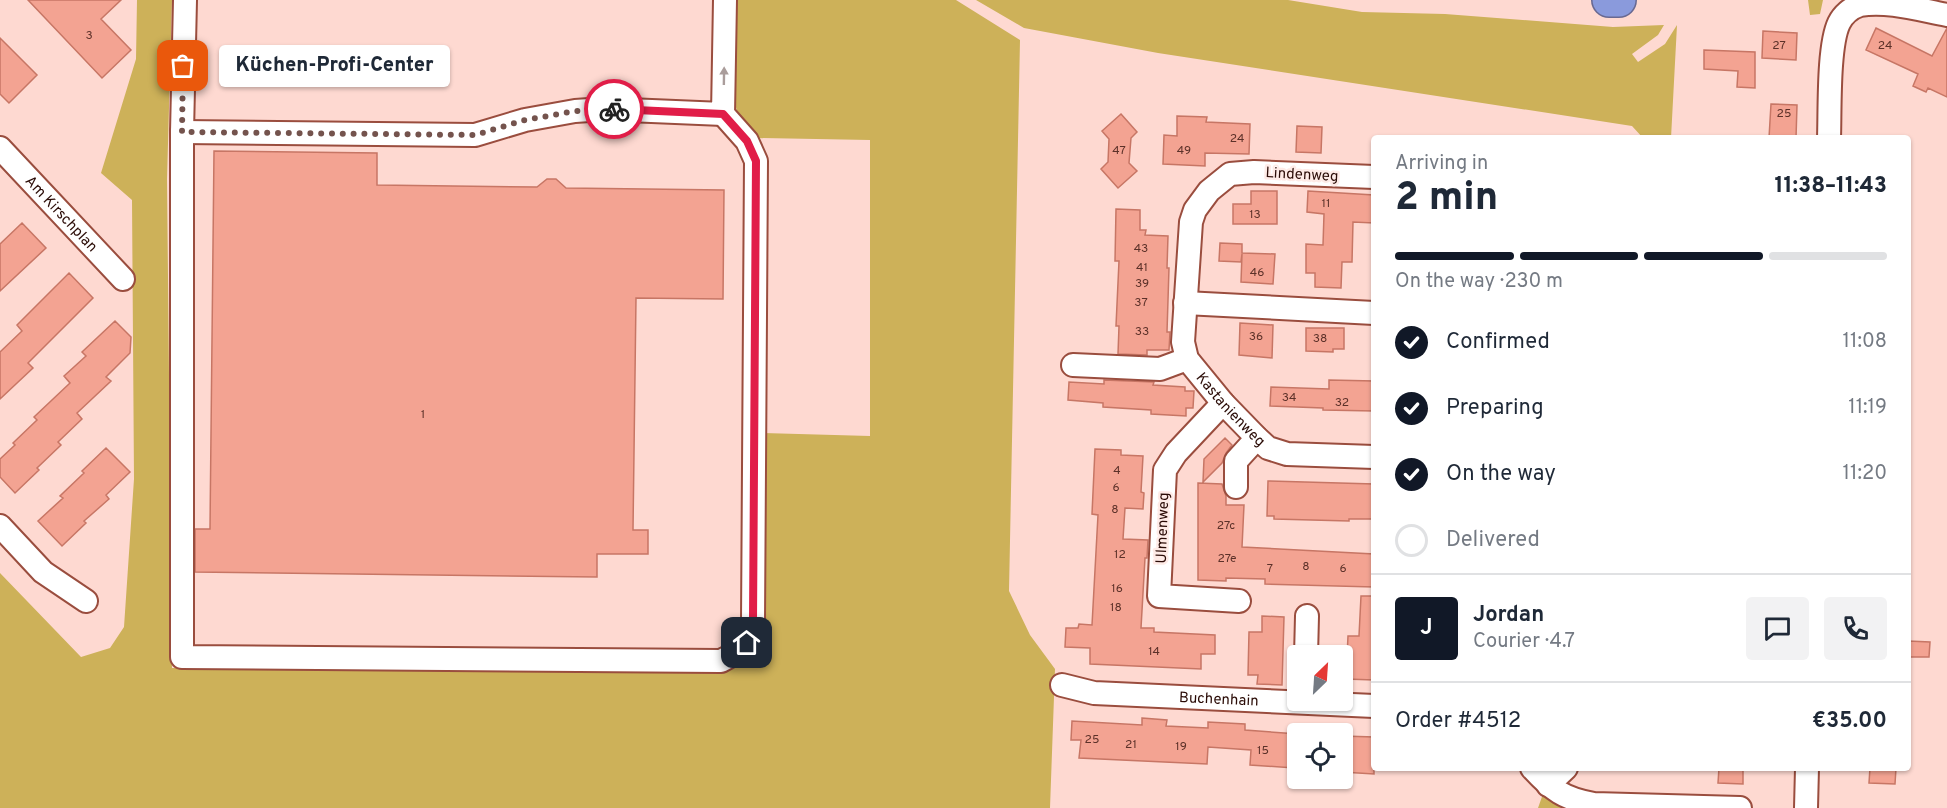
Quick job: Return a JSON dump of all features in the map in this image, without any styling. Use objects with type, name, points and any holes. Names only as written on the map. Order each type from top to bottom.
[{"type":"highway","points":[[1609,0],[1619,0]]},
{"type":"street","points":[[185,0],[182,132],[182,657],[721,660],[734,654],[747,643],[753,622],[756,161],[747,141],[723,114],[725,0]]},
{"type":"street","points":[[1829,135],[1833,51],[1839,23],[1846,12],[1857,6],[1871,3],[1902,6],[1947,15]]},
{"type":"street","points":[[182,132],[475,135],[525,120],[575,111],[604,109],[723,114]]},
{"type":"street","name":"Am Kirschplan","points":[[0,148],[123,279]]},
{"type":"street","name":"Lindenweg","points":[[1230,174],[1254,171],[1371,177]]},
{"type":"street","name":"Kastanienweg","points":[[1230,174],[1209,191],[1195,210],[1191,222],[1183,342],[1186,359],[1223,403],[1268,448],[1287,454],[1371,457]]},
{"type":"street","points":[[1185,303],[1371,313]]},
{"type":"street","points":[[1073,365],[1160,369],[1186,359]]},
{"type":"street","name":"Ulmenweg","points":[[1223,403],[1176,453],[1165,470],[1159,596],[1239,601]]},
{"type":"street","points":[[1236,487],[1236,461],[1257,438]]},
{"type":"street","points":[[0,526],[43,572],[87,601]]},
{"type":"street","points":[[1306,645],[1307,616]]},
{"type":"street","name":"Buchenhain","points":[[1062,685],[1094,693],[1287,701]]},
{"type":"street","name":"Buchenhain","points":[[1353,705],[1371,706]]},
{"type":"street","points":[[1535,771],[1548,785],[1573,800],[1594,804],[1740,808]]},
{"type":"street","points":[[1548,785],[1563,771]]},
{"type":"street","points":[[1806,808],[1807,771]]},
{"type":"shaded area","points":[[137,0],[172,0],[167,179],[172,668],[719,669],[745,657],[763,433],[870,436],[870,140],[755,138],[738,115],[733,96],[733,0],[956,0],[1020,40],[1009,591],[1030,635],[1055,669],[1050,808],[0,808],[0,573],[81,657],[110,648],[124,627],[134,479],[132,200],[101,173],[136,59]]},
{"type":"shaded area","points":[[976,0],[1288,0],[1362,12],[1445,14],[1613,27],[1664,25],[1658,35],[1632,54],[1638,62],[1665,44],[1677,25],[1671,135],[1640,135],[1632,126],[1158,53],[1024,28]]},
{"type":"shaded area","points":[[1808,0],[1823,0],[1820,14],[1810,15]]},
{"type":"shaded area","points":[[1544,791],[1585,808],[1538,808]]},
{"type":"building","points":[[28,0],[121,0],[101,19],[131,50],[102,78]]},
{"type":"building","points":[[1876,28],[1932,56],[1947,28],[1947,97],[1928,88],[1926,92],[1913,86],[1918,74],[1866,50]]},
{"type":"building","points":[[1763,31],[1797,33],[1796,60],[1762,58]]},
{"type":"building","points":[[0,38],[37,75],[9,103],[0,94]]},
{"type":"building","points":[[1704,50],[1755,52],[1755,88],[1737,87],[1738,71],[1704,69]]},
{"type":"building","points":[[1771,104],[1797,105],[1796,135],[1769,135]]},
{"type":"building","points":[[1121,114],[1137,132],[1131,138],[1129,163],[1137,171],[1118,188],[1101,169],[1108,162],[1109,139],[1102,131]]},
{"type":"building","points":[[1177,116],[1207,117],[1206,122],[1250,124],[1249,154],[1205,153],[1205,166],[1163,164],[1164,135],[1177,136]]},
{"type":"building","points":[[1297,126],[1322,127],[1321,153],[1296,152]]},
{"type":"building","points":[[214,151],[377,153],[377,185],[537,187],[547,179],[556,179],[566,188],[724,190],[723,299],[636,298],[633,530],[648,530],[648,554],[597,554],[597,577],[195,572],[195,529],[210,529]]},
{"type":"building","points":[[1251,191],[1277,191],[1277,224],[1233,224],[1233,204],[1251,204]]},
{"type":"building","points":[[1308,191],[1371,195],[1371,223],[1353,222],[1352,262],[1342,262],[1341,288],[1315,287],[1315,273],[1306,273],[1306,244],[1323,245],[1324,214],[1307,212]]},
{"type":"building","points":[[1116,209],[1140,210],[1140,230],[1146,230],[1145,235],[1168,236],[1167,332],[1170,332],[1169,350],[1147,350],[1147,355],[1118,354],[1119,326],[1116,326],[1119,261],[1115,261]]},
{"type":"building","points":[[22,223],[46,248],[0,291],[0,244]]},
{"type":"building","points":[[1220,243],[1242,244],[1242,253],[1275,254],[1273,284],[1241,282],[1242,254],[1241,262],[1219,261]]},
{"type":"building","points":[[69,273],[93,298],[28,363],[33,368],[0,399],[0,352],[22,331],[17,325]]},
{"type":"building","points":[[115,321],[131,337],[130,353],[106,377],[111,381],[77,413],[82,419],[58,442],[61,445],[15,493],[0,477],[0,459],[37,420],[34,417],[70,383],[64,376],[86,356],[82,352]]},
{"type":"building","points":[[1240,323],[1273,325],[1272,358],[1239,355]]},
{"type":"building","points":[[1306,328],[1344,328],[1344,349],[1333,349],[1333,352],[1306,351]]},
{"type":"building","points":[[1104,380],[1154,382],[1153,385],[1185,387],[1185,391],[1194,391],[1193,408],[1186,408],[1186,416],[1151,414],[1151,410],[1103,407],[1103,403],[1068,400],[1069,382],[1104,384]]},
{"type":"building","points":[[1329,380],[1371,381],[1371,411],[1270,406],[1271,387],[1329,389]]},
{"type":"building","points":[[1225,438],[1232,445],[1222,463],[1203,482],[1204,459]]},
{"type":"building","points":[[106,448],[130,472],[106,495],[109,499],[84,521],[86,523],[62,546],[38,521],[63,498],[60,496]]},
{"type":"building","points":[[1095,449],[1121,450],[1121,455],[1143,456],[1141,492],[1144,493],[1143,509],[1125,508],[1123,539],[1148,540],[1141,628],[1154,628],[1154,632],[1215,635],[1215,654],[1201,654],[1201,669],[1090,664],[1090,648],[1065,647],[1066,628],[1078,628],[1079,624],[1092,625],[1098,515],[1092,514]]},
{"type":"building","points":[[1268,481],[1371,484],[1371,519],[1349,519],[1349,521],[1274,519],[1274,516],[1267,516]]},
{"type":"building","points":[[1198,483],[1222,484],[1226,505],[1244,505],[1242,547],[1371,554],[1371,587],[1265,584],[1265,579],[1198,580]]},
{"type":"building","points":[[1361,596],[1371,596],[1371,680],[1353,679],[1353,645],[1348,645],[1348,636],[1359,636]]},
{"type":"building","points":[[1262,616],[1284,617],[1282,685],[1257,684],[1258,675],[1248,675],[1249,632],[1262,632]]},
{"type":"building","points":[[1911,641],[1930,642],[1929,657],[1911,657]]},
{"type":"building","points":[[1142,718],[1167,720],[1166,726],[1208,728],[1208,722],[1245,724],[1245,730],[1287,733],[1287,768],[1250,765],[1251,750],[1208,747],[1207,764],[1079,758],[1081,740],[1071,740],[1072,721],[1142,725]]},
{"type":"building","points":[[1353,736],[1371,737],[1371,771],[1374,771],[1374,774],[1353,773]]},
{"type":"building","points":[[1719,771],[1743,771],[1743,784],[1718,783]]},
{"type":"building","points":[[1870,771],[1896,771],[1895,784],[1869,783]]},
{"type":"way so far","points":[[183,66],[182,132],[475,135],[525,120],[575,111],[614,109]]},
{"type":"place","name":"Küchen-Profi-Center","points":[[183,66]]},
{"type":"route","points":[[614,109],[723,114],[747,141],[756,161],[753,622],[747,643]]}]
